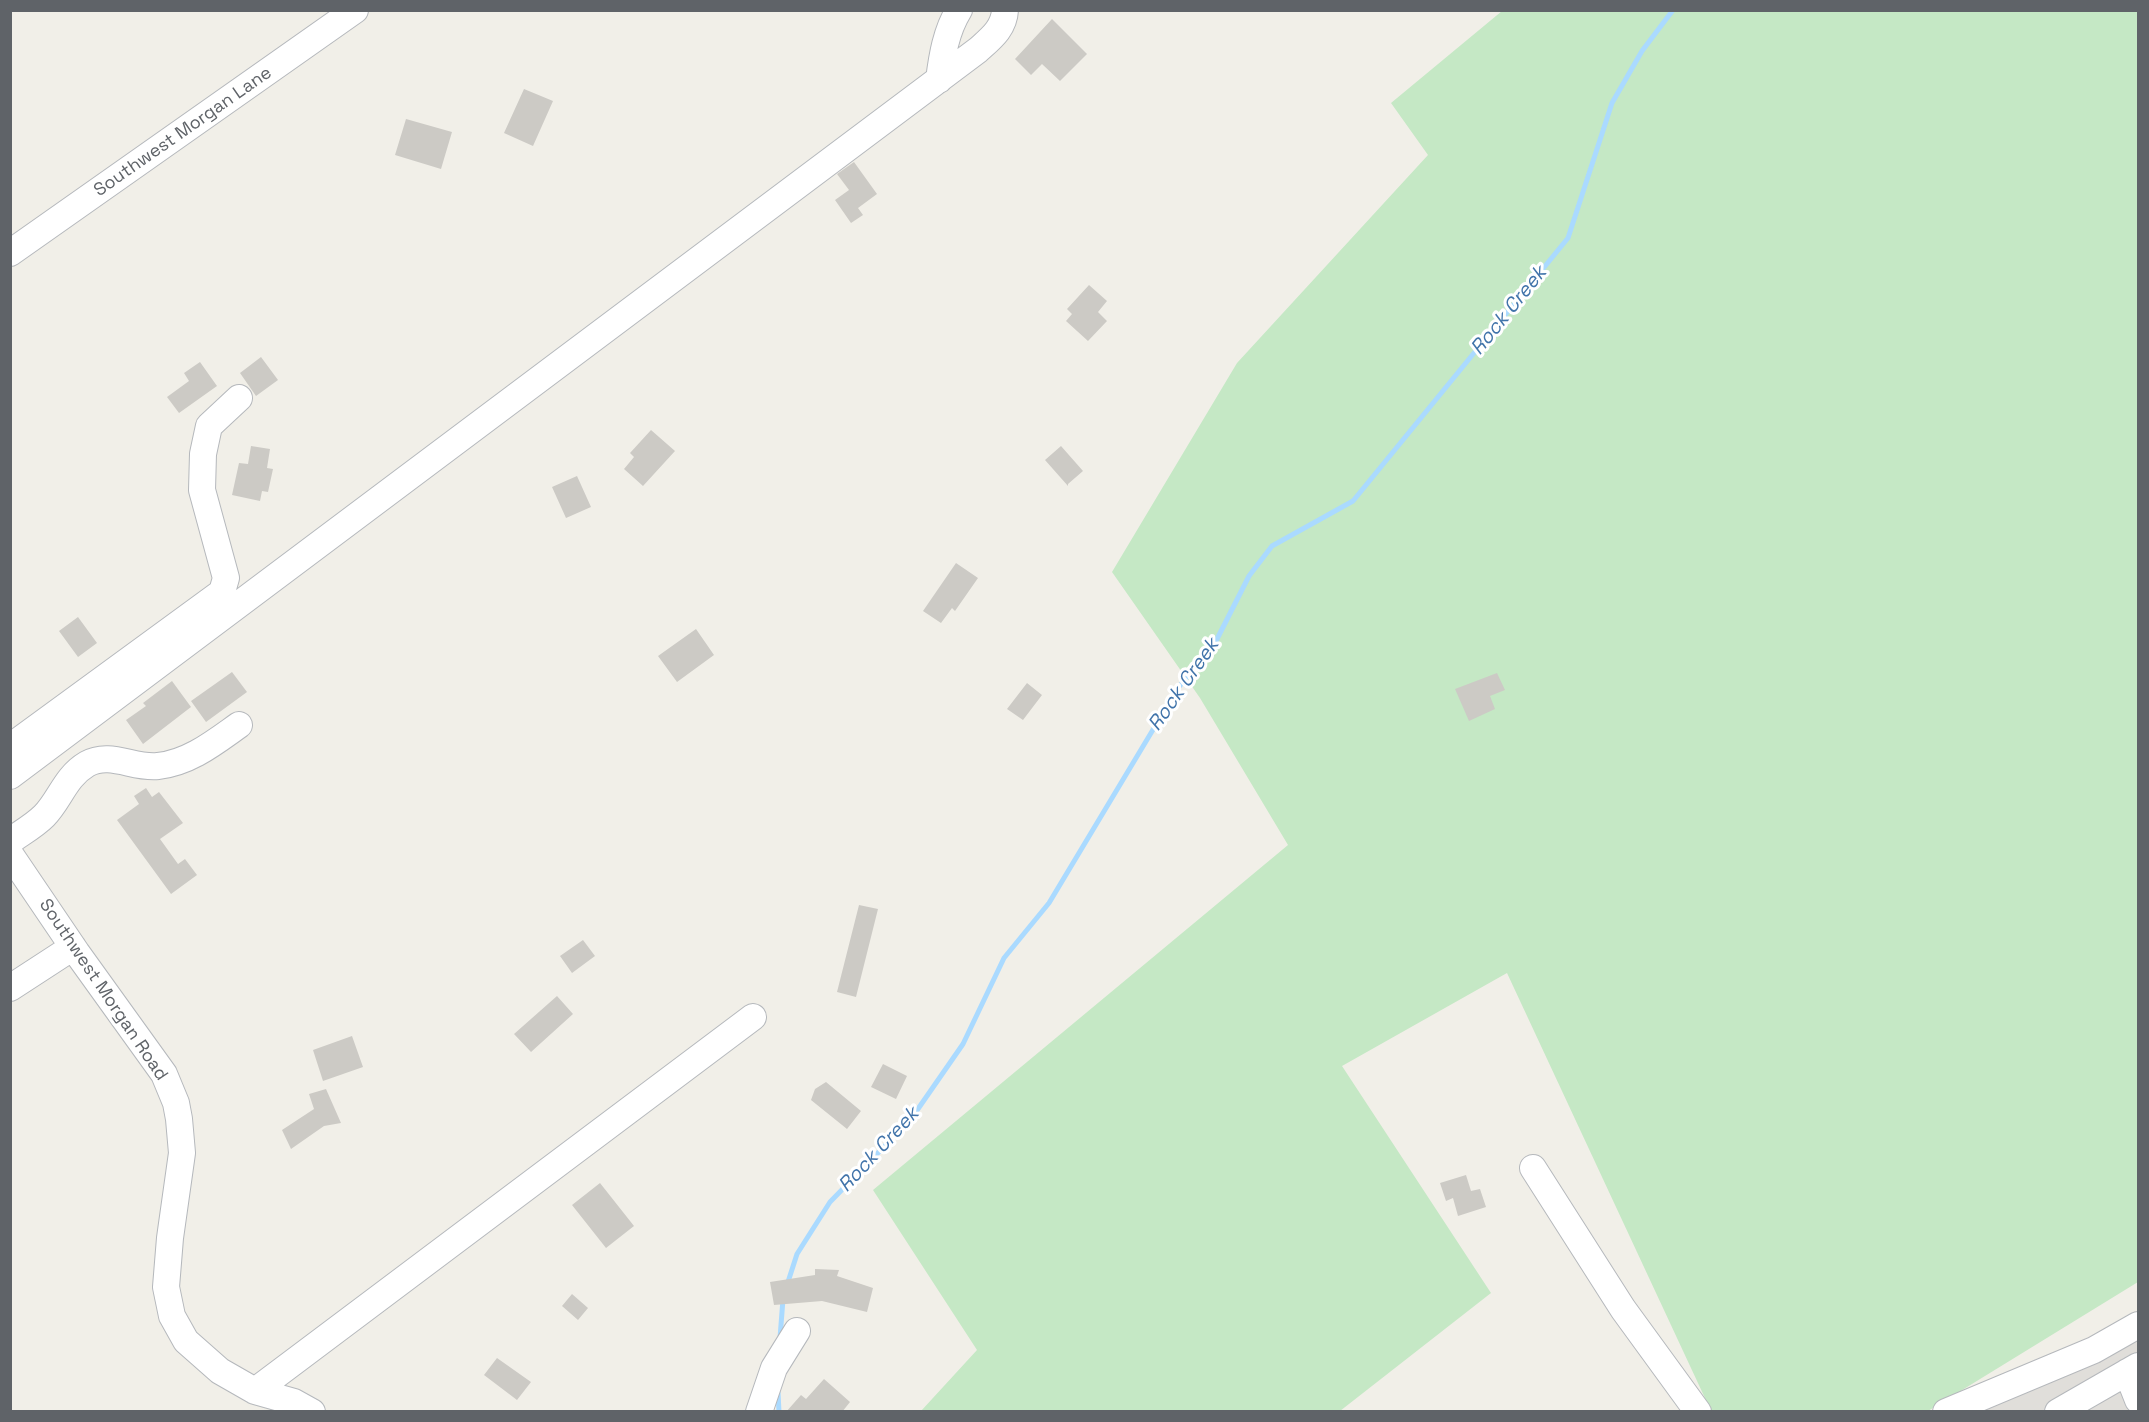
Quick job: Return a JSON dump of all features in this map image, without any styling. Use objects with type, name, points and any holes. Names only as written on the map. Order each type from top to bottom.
[{"type":"street","name":"Southwest Morgan Lane","points":[[10,253],[355,10]]},
{"type":"street","points":[[939,80],[942,54],[950,28],[959,10]]},
{"type":"street","points":[[10,776],[978,50],[996,33],[1004,19],[1005,10]]},
{"type":"street","points":[[10,747],[222,592],[226,578],[202,490],[203,454],[209,426],[239,398]]},
{"type":"street","points":[[10,841],[44,816],[71,777],[87,764],[104,758],[140,766],[170,765],[202,750],[239,725]]},
{"type":"street","name":"Southwest Morgan Road","points":[[10,854],[164,1074],[176,1103],[182,1153],[170,1238],[166,1287],[172,1316],[186,1341],[220,1371],[255,1391],[294,1402],[312,1412]]},
{"type":"street","points":[[10,988],[73,947]]},
{"type":"street","points":[[255,1391],[753,1017]]},
{"type":"street","points":[[1533,1168],[1623,1309],[1698,1412]]},
{"type":"street","points":[[1946,1412],[2094,1350],[2139,1325]]},
{"type":"street","points":[[759,1412],[774,1368],[797,1331]]},
{"type":"street","points":[[2058,1412],[2133,1369],[2139,1400]]},
{"type":"shaded area","points":[[2138,1340],[2138,1411],[1976,1411]]},
{"type":"green space","points":[[1502,11],[2138,11],[2138,1282],[1928,1411],[1711,1411],[1507,973],[1342,1066],[1491,1293],[1340,1411],[921,1411],[977,1350],[873,1190],[1288,845],[1200,698],[1112,572],[1237,363],[1428,155],[1391,103]]},
{"type":"building","points":[[1052,19],[1087,54],[1060,81],[1042,64],[1031,75],[1015,59]]},
{"type":"building","points":[[524,89],[553,101],[533,146],[504,133]]},
{"type":"building","points":[[406,119],[452,132],[441,169],[395,155]]},
{"type":"building","points":[[854,162],[877,194],[858,208],[863,215],[851,223],[835,200],[849,190],[837,174]]},
{"type":"building","points":[[1089,285],[1107,301],[1098,312],[1107,321],[1088,341],[1066,321],[1072,314],[1067,309]]},
{"type":"building","points":[[261,357],[278,380],[256,396],[240,373]]},
{"type":"building","points":[[200,362],[217,386],[179,413],[167,397],[189,381],[184,373]]},
{"type":"building","points":[[651,430],[675,451],[643,486],[624,469],[634,457],[630,453]]},
{"type":"building","points":[[251,446],[270,449],[267,468],[273,469],[268,492],[262,491],[260,501],[232,495],[239,463],[248,464]]},
{"type":"building","points":[[1061,446],[1083,471],[1068,486],[1045,460]]},
{"type":"building","points":[[577,476],[591,507],[566,518],[552,487]]},
{"type":"building","points":[[956,563],[978,578],[955,611],[952,608],[941,623],[923,611]]},
{"type":"building","points":[[78,617],[97,643],[78,657],[59,631]]},
{"type":"building","points":[[696,629],[714,655],[677,682],[658,656]]},
{"type":"building","points":[[232,672],[247,692],[206,722],[191,701]]},
{"type":"building","points":[[1497,673],[1505,690],[1490,696],[1495,709],[1469,721],[1455,689]]},
{"type":"building","points":[[172,681],[191,707],[143,744],[126,720],[146,706],[143,703]]},
{"type":"building","points":[[1027,683],[1042,695],[1023,720],[1007,709]]},
{"type":"building","points":[[146,788],[152,797],[159,792],[183,823],[160,839],[178,864],[185,859],[197,875],[171,894],[117,820],[139,804],[134,796]]},
{"type":"building","points":[[859,905],[878,909],[856,997],[837,992]]},
{"type":"building","points":[[583,940],[595,956],[572,973],[560,956]]},
{"type":"building","points":[[557,996],[573,1014],[531,1052],[514,1034]]},
{"type":"building","points":[[352,1036],[363,1067],[323,1081],[313,1050]]},
{"type":"building","points":[[883,1064],[907,1076],[896,1099],[871,1087]]},
{"type":"building","points":[[826,1082],[861,1111],[847,1129],[811,1100],[815,1089]]},
{"type":"building","points":[[326,1089],[341,1123],[324,1126],[291,1149],[282,1130],[314,1109],[309,1094]]},
{"type":"building","points":[[1466,1175],[1471,1191],[1480,1189],[1486,1207],[1458,1216],[1453,1198],[1446,1201],[1440,1183]]},
{"type":"building","points":[[600,1183],[634,1226],[606,1248],[572,1205]]},
{"type":"building","points":[[815,1269],[839,1270],[837,1276],[873,1288],[867,1312],[822,1301],[774,1305],[770,1282],[815,1275]]},
{"type":"building","points":[[572,1294],[588,1308],[578,1320],[562,1306]]},
{"type":"building","points":[[497,1358],[531,1382],[517,1400],[484,1375]]},
{"type":"building","points":[[824,1379],[850,1402],[842,1412],[786,1412],[801,1395],[806,1399]]},
{"type":"waterway","name":"Rock Creek","points":[[787,1285],[797,1254],[830,1202],[911,1119],[963,1044],[1004,958],[1049,903],[1178,688],[1215,643],[1249,576],[1272,546],[1353,501],[1568,238],[1612,103],[1642,51],[1673,10]]},
{"type":"waterway","name":"Rock Creek","points":[[780,1338],[783,1299]]},
{"type":"waterway","name":"Rock Creek","points":[[778,1392],[779,1412]]}]
